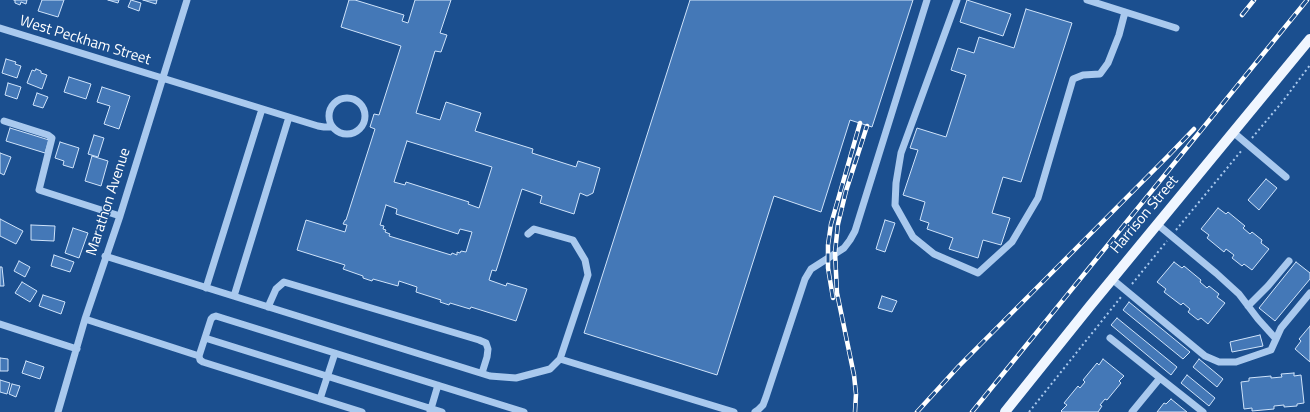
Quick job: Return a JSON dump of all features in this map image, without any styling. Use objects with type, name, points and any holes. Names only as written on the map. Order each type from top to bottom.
[{"type":"main road","name":"Harrison Street","points":[[1005,412],[1157,224],[1310,40]]},
{"type":"street","name":"Marathon Avenue","points":[[58,412],[85,319],[105,256],[120,216],[187,0]]},
{"type":"street","points":[[755,412],[763,405],[805,279],[811,269],[844,248],[855,231],[926,0]]},
{"type":"street","points":[[957,0],[901,152],[896,183],[896,205],[913,237],[934,254],[978,273],[1012,242],[1038,198],[1073,79],[1083,75],[1100,74],[1108,63],[1119,36],[1125,12]]},
{"type":"street","points":[[1087,0],[1176,28]]},
{"type":"street","name":"West Peckham Street","points":[[0,28],[262,109],[324,127],[332,127]]},
{"type":"street","points":[[349,98],[360,103],[365,113],[363,125],[354,133],[342,134],[332,127],[330,121],[330,110],[338,101],[349,98]]},
{"type":"street","points":[[206,288],[262,109]]},
{"type":"street","points":[[234,296],[289,117]]},
{"type":"street","points":[[4,121],[48,135],[52,138],[39,190],[120,216]]},
{"type":"street","points":[[1233,132],[1286,177]]},
{"type":"street","points":[[1157,224],[1239,294],[1276,339]]},
{"type":"street","points":[[105,256],[482,374],[516,378],[550,369],[560,359],[588,275],[585,260],[573,240],[534,229],[528,234]]},
{"type":"street","points":[[1248,306],[1268,286],[1289,261]]},
{"type":"street","points":[[1112,279],[1205,356],[1219,362],[1236,362],[1271,350],[1280,328],[1310,293]]},
{"type":"street","points":[[268,307],[276,289],[284,282],[479,340],[486,343],[488,349],[482,374]]},
{"type":"street","points":[[362,412],[203,362],[200,360],[199,356],[211,319],[216,316],[524,412]]},
{"type":"street","points":[[85,319],[199,356]]},
{"type":"street","points":[[0,324],[77,349]]},
{"type":"street","points":[[204,338],[328,376],[431,410],[442,412]]},
{"type":"street","points":[[1110,338],[1203,412]]},
{"type":"street","points":[[320,399],[335,353]]},
{"type":"street","points":[[560,359],[734,412]]},
{"type":"street","points":[[1132,412],[1160,378]]},
{"type":"street","points":[[431,410],[438,385]]},
{"type":"building","points":[[15,0],[27,0],[26,4],[21,2],[20,5],[15,3]]},
{"type":"building","points":[[42,0],[64,0],[58,17],[38,11]]},
{"type":"building","points":[[108,0],[119,0],[118,3]]},
{"type":"building","points":[[131,0],[141,3],[139,11],[128,7]]},
{"type":"building","points":[[143,0],[157,0],[156,4]]},
{"type":"building","points":[[349,0],[355,0],[404,15],[402,21],[408,23],[415,0],[451,0],[440,33],[447,35],[441,52],[435,51],[416,113],[440,120],[446,102],[481,113],[475,131],[533,149],[532,153],[576,167],[578,161],[600,168],[593,193],[587,196],[580,193],[574,214],[540,203],[542,196],[522,189],[496,271],[492,270],[489,280],[506,286],[507,283],[527,289],[516,321],[471,307],[470,309],[450,303],[449,305],[440,302],[441,300],[416,292],[417,287],[399,281],[398,286],[373,279],[372,281],[343,269],[345,265],[297,250],[306,220],[345,232],[347,225],[343,224],[346,220],[375,129],[370,127],[374,114],[379,115],[401,46],[341,27]],"holes":[[[407,141],[492,167],[479,208],[468,204],[469,202],[406,182],[405,185],[394,182]],[[386,205],[397,209],[396,214],[458,234],[460,229],[472,232],[466,252],[461,251],[460,253],[457,252],[457,255],[452,253],[451,255],[389,236],[390,234],[385,232],[386,230],[383,229],[384,226],[380,225]]]},
{"type":"building","points":[[690,0],[913,0],[872,127],[850,120],[821,212],[774,196],[717,375],[584,333]]},
{"type":"building","points":[[967,0],[1011,14],[1003,36],[960,22]]},
{"type":"building","points":[[1026,9],[1072,23],[1021,182],[1003,177],[992,213],[1010,218],[1001,245],[983,240],[978,258],[949,249],[953,238],[927,229],[929,223],[920,220],[925,202],[903,195],[918,150],[910,148],[917,128],[946,137],[966,75],[951,70],[958,48],[974,53],[979,37],[1014,48]]},
{"type":"building","points":[[6,59],[16,62],[15,64],[21,66],[17,78],[2,73]]},
{"type":"building","points":[[36,69],[47,75],[42,89],[27,83],[32,70],[35,71]]},
{"type":"building","points":[[69,77],[91,84],[86,99],[64,92]]},
{"type":"building","points":[[8,83],[21,87],[17,99],[5,95]]},
{"type":"building","points":[[102,87],[130,96],[119,129],[104,124],[110,106],[97,102]]},
{"type":"building","points":[[37,93],[48,97],[43,108],[33,105]]},
{"type":"building","points":[[10,128],[49,140],[45,153],[6,141]]},
{"type":"building","points":[[94,135],[104,138],[98,157],[88,154]]},
{"type":"building","points":[[60,142],[79,148],[73,168],[63,165],[64,161],[55,158]]},
{"type":"building","points":[[0,153],[11,157],[4,175],[0,173]]},
{"type":"building","points":[[92,156],[108,161],[101,186],[85,181]]},
{"type":"building","points":[[1266,179],[1277,188],[1259,210],[1248,200]]},
{"type":"building","points":[[1218,208],[1226,214],[1228,212],[1245,226],[1243,228],[1250,234],[1252,232],[1262,240],[1261,243],[1269,249],[1252,270],[1244,264],[1242,266],[1232,258],[1234,255],[1226,249],[1224,252],[1207,238],[1209,235],[1201,229]]},
{"type":"building","points":[[0,219],[23,231],[16,244],[0,236]]},
{"type":"building","points":[[885,220],[895,223],[885,252],[876,249]]},
{"type":"building","points":[[31,225],[55,226],[54,241],[31,240]]},
{"type":"building","points":[[73,228],[88,233],[79,258],[65,253]]},
{"type":"building","points":[[54,255],[74,262],[70,272],[51,266]]},
{"type":"building","points":[[19,261],[30,267],[25,277],[14,271]]},
{"type":"building","points":[[1174,262],[1182,268],[1184,266],[1201,280],[1200,282],[1207,288],[1209,286],[1219,294],[1217,297],[1225,303],[1208,324],[1201,318],[1198,320],[1188,312],[1190,309],[1183,303],[1181,305],[1164,292],[1166,289],[1157,282]]},
{"type":"building","points":[[1296,262],[1310,273],[1310,279],[1275,321],[1259,308]]},
{"type":"building","points":[[0,267],[2,267],[4,286],[0,286]]},
{"type":"building","points":[[22,282],[37,291],[30,302],[15,293]]},
{"type":"building","points":[[43,295],[65,302],[61,314],[39,306]]},
{"type":"building","points":[[882,296],[897,301],[892,312],[878,308]]},
{"type":"building","points":[[1129,302],[1190,352],[1183,359],[1123,310]]},
{"type":"building","points":[[1117,318],[1177,367],[1171,375],[1111,325]]},
{"type":"building","points":[[1310,326],[1310,362],[1295,349],[1301,341],[1299,339]]},
{"type":"building","points":[[1260,335],[1263,346],[1232,352],[1230,342]]},
{"type":"building","points":[[0,358],[8,359],[8,371],[0,371]]},
{"type":"building","points":[[1103,359],[1124,376],[1119,381],[1121,383],[1107,400],[1105,399],[1100,405],[1102,406],[1098,412],[1062,412],[1061,411],[1067,405],[1064,403],[1078,386],[1080,388],[1085,382],[1083,380],[1097,363],[1099,365]]},
{"type":"building","points":[[1199,359],[1223,379],[1217,387],[1193,367]]},
{"type":"building","points":[[26,361],[44,367],[40,379],[22,373]]},
{"type":"building","points":[[1294,373],[1294,376],[1301,375],[1304,403],[1297,404],[1297,406],[1274,406],[1274,409],[1252,411],[1252,408],[1244,409],[1241,382],[1249,381],[1249,378],[1271,376],[1271,378],[1282,377],[1281,374]]},
{"type":"building","points":[[1187,375],[1215,398],[1209,406],[1181,383]]},
{"type":"building","points":[[0,380],[10,383],[7,394],[0,392]]},
{"type":"building","points":[[12,384],[20,386],[16,397],[9,394]]},
{"type":"building","points":[[1171,399],[1187,412],[1157,412],[1164,403],[1166,404]]},
{"type":"railway","points":[[1242,15],[1254,0]]},
{"type":"railway","points":[[972,412],[1307,0]]},
{"type":"railway","points":[[833,298],[828,268],[828,245],[831,224],[860,123]]},
{"type":"railway","points":[[855,412],[856,394],[854,375],[837,293],[835,252],[838,224],[846,191],[867,126]]},
{"type":"railway","points":[[917,412],[959,366],[1194,129]]}]
